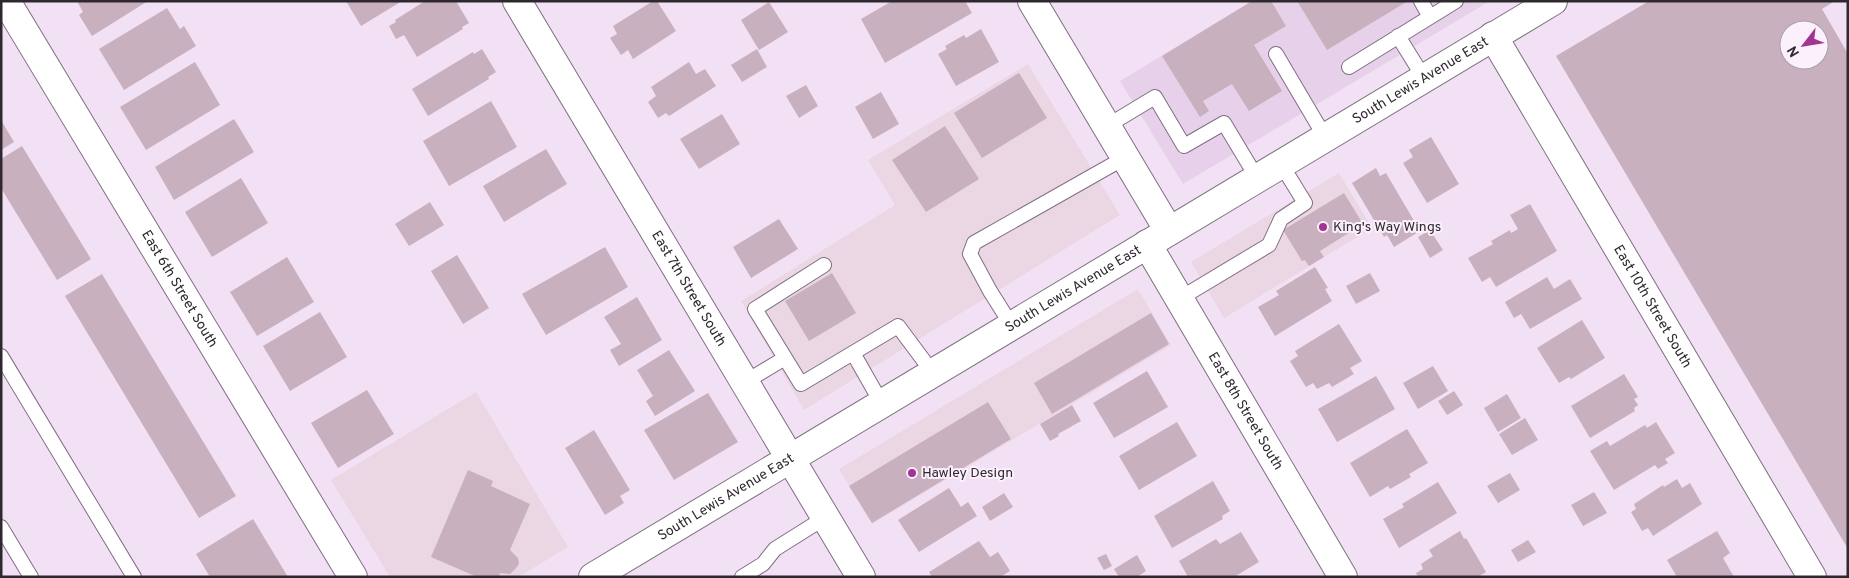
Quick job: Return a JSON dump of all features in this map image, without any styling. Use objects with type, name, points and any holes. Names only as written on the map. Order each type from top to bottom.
[{"type":"street","name":"East 6th Street South","points":[[6,1],[353,577]]},
{"type":"street","name":"East 7th Street South","points":[[517,1],[861,577]]},
{"type":"street","name":"East 8th Street South","points":[[1032,1],[1126,157],[1158,238],[1179,299],[1343,577]]},
{"type":"street","name":"South Lewis Avenue East","points":[[593,577],[1549,2]]},
{"type":"street","name":"East 10th Street South","points":[[1493,36],[1812,577]]},
{"type":"lane","points":[[1421,1],[1430,17]]},
{"type":"lane","points":[[1349,66],[1456,1]]},
{"type":"lane","points":[[1398,36],[1424,78]]},
{"type":"lane","points":[[1276,54],[1325,137]]},
{"type":"lane","points":[[1106,126],[1155,97],[1184,146],[1224,123],[1258,178]]},
{"type":"lane","points":[[1012,326],[990,292],[970,254],[974,244],[1126,157]]},
{"type":"lane","points":[[1179,299],[1269,245],[1281,219],[1306,203],[1281,164]]},
{"type":"lane","points":[[824,266],[755,309],[800,384],[898,326],[933,373]]},
{"type":"lane","points":[[853,353],[882,404]]},
{"type":"lane","points":[[1,356],[134,577]]},
{"type":"lane","points":[[745,382],[785,358]]},
{"type":"lane","points":[[742,577],[763,564],[775,549],[826,517]]},
{"type":"lane","points":[[1,527],[31,577]]},
{"type":"shaded area","points":[[1252,1],[1490,1],[1183,184],[1120,81]]},
{"type":"shaded area","points":[[1028,64],[1120,215],[804,410],[741,301],[895,205],[868,160]]},
{"type":"shaded area","points":[[1339,173],[1372,228],[1224,318],[1191,262]]},
{"type":"shaded area","points":[[1138,289],[1171,345],[872,524],[839,469]]},
{"type":"shaded area","points":[[476,392],[568,547],[518,577],[390,577],[331,480]]},
{"type":"building","points":[[77,1],[148,1],[92,36],[79,15],[83,12]]},
{"type":"building","points":[[346,1],[402,1],[361,26]]},
{"type":"building","points":[[425,1],[456,1],[469,23],[462,27],[463,29],[417,57],[404,35],[396,39],[389,26],[396,22],[395,20]]},
{"type":"building","points":[[653,1],[657,1],[676,31],[633,59],[628,50],[621,55],[610,38],[617,34],[613,26]]},
{"type":"building","points":[[892,1],[965,1],[972,13],[885,63],[861,19]]},
{"type":"building","points":[[1252,1],[1271,1],[1286,26],[1254,45],[1282,91],[1249,111],[1232,84],[1203,101],[1209,111],[1200,117],[1162,56]]},
{"type":"building","points":[[1297,1],[1408,1],[1327,50]]},
{"type":"building","points":[[1649,1],[1835,1],[1822,9],[1828,20],[1779,20],[1779,70],[1829,70],[1829,21],[1848,54],[1848,549],[1556,56]]},
{"type":"building","points":[[769,2],[788,32],[759,50],[741,20]]},
{"type":"building","points":[[167,8],[180,29],[184,26],[196,46],[124,90],[99,49]]},
{"type":"building","points":[[981,29],[999,62],[956,86],[938,54],[947,49],[945,46],[964,35],[966,38]]},
{"type":"building","points":[[482,49],[496,72],[488,77],[489,79],[428,116],[412,89],[473,52],[474,54]]},
{"type":"building","points":[[757,49],[767,67],[742,82],[731,65]]},
{"type":"building","points":[[195,62],[220,105],[146,150],[120,107]]},
{"type":"building","points":[[689,62],[696,74],[705,69],[716,86],[669,116],[666,113],[658,118],[648,102],[656,96],[651,87]]},
{"type":"building","points":[[1019,73],[1047,118],[982,158],[954,113]]},
{"type":"building","points":[[806,85],[818,106],[799,118],[786,96]]},
{"type":"building","points":[[881,92],[899,124],[873,139],[855,107]]},
{"type":"building","points":[[491,101],[517,147],[449,186],[423,141]]},
{"type":"building","points":[[722,114],[740,144],[699,169],[680,139]]},
{"type":"building","points":[[234,119],[254,152],[174,200],[155,167]]},
{"type":"building","points":[[1,120],[14,142],[1,150]]},
{"type":"building","points":[[945,126],[979,179],[926,212],[892,160]]},
{"type":"building","points":[[1431,137],[1459,184],[1427,203],[1403,163],[1413,157],[1409,150]]},
{"type":"building","points":[[22,146],[91,259],[57,280],[1,188],[1,159]]},
{"type":"building","points":[[546,149],[567,184],[504,222],[483,186]]},
{"type":"building","points":[[1376,168],[1380,176],[1386,173],[1420,231],[1394,247],[1387,235],[1384,237],[1352,183]]},
{"type":"building","points":[[241,178],[268,223],[212,257],[185,212]]},
{"type":"building","name":"King's Way Wings","points":[[1344,193],[1363,224],[1320,251],[1324,257],[1309,266],[1305,260],[1302,261],[1283,230]]},
{"type":"building","points":[[430,202],[444,225],[409,246],[395,224]]},
{"type":"building","points":[[1530,204],[1557,251],[1496,287],[1490,277],[1482,282],[1468,258],[1493,244],[1491,241],[1510,230],[1511,233],[1518,229],[1510,215]]},
{"type":"building","points":[[779,219],[798,249],[751,278],[733,247]]},
{"type":"building","points":[[1430,230],[1443,250],[1430,258],[1418,237]]},
{"type":"building","points":[[605,247],[628,287],[546,335],[522,294]]},
{"type":"building","points":[[457,255],[489,308],[463,324],[431,271]]},
{"type":"building","points":[[287,257],[314,302],[257,336],[230,292]]},
{"type":"building","points":[[1315,267],[1328,288],[1325,289],[1332,301],[1275,336],[1258,307],[1279,295],[1276,291]]},
{"type":"building","points":[[832,273],[856,313],[809,341],[785,301]]},
{"type":"building","points":[[1370,273],[1380,291],[1356,304],[1346,286]]},
{"type":"building","points":[[102,274],[236,496],[199,518],[65,296]]},
{"type":"building","points":[[1547,277],[1554,289],[1570,279],[1582,299],[1530,329],[1521,314],[1514,318],[1505,302]]},
{"type":"building","points":[[637,297],[662,340],[619,366],[610,350],[621,344],[604,317]]},
{"type":"building","points":[[320,312],[347,357],[290,391],[263,346]]},
{"type":"building","points":[[1151,313],[1169,344],[1052,414],[1034,383]]},
{"type":"building","points":[[1582,320],[1605,358],[1571,379],[1569,377],[1559,383],[1537,348]]},
{"type":"building","points":[[1339,324],[1362,361],[1350,368],[1354,374],[1332,387],[1329,383],[1317,389],[1313,383],[1306,387],[1290,361],[1298,356],[1295,351]]},
{"type":"building","points":[[669,350],[695,391],[655,416],[646,401],[653,396],[637,370]]},
{"type":"building","points":[[1433,366],[1448,391],[1418,409],[1403,383]]},
{"type":"building","points":[[1147,371],[1168,407],[1114,438],[1093,403]]},
{"type":"building","points":[[1624,374],[1638,397],[1634,399],[1638,405],[1634,408],[1635,411],[1590,438],[1571,406]]},
{"type":"building","points":[[1376,376],[1395,409],[1337,442],[1318,409]]},
{"type":"building","points":[[367,390],[394,434],[338,468],[311,423]]},
{"type":"building","points":[[1454,391],[1463,405],[1447,415],[1438,401]]},
{"type":"building","points":[[708,393],[738,442],[674,480],[644,430]]},
{"type":"building","points":[[1507,394],[1521,418],[1498,432],[1484,408]]},
{"type":"building","name":"Hawley Design","points":[[988,402],[1011,439],[872,523],[849,486]]},
{"type":"building","points":[[1072,405],[1081,421],[1058,434],[1059,436],[1050,441],[1040,424]]},
{"type":"building","points":[[1525,418],[1538,440],[1512,455],[1499,434]]},
{"type":"building","points":[[1177,422],[1197,456],[1139,490],[1119,456]]},
{"type":"building","points":[[1656,422],[1675,453],[1665,459],[1668,463],[1658,469],[1655,465],[1614,490],[1590,451],[1607,441],[1610,446],[1645,425],[1647,428]]},
{"type":"building","points":[[1407,429],[1428,463],[1409,474],[1411,477],[1390,489],[1388,486],[1370,497],[1350,463]]},
{"type":"building","points":[[594,430],[630,490],[620,496],[624,503],[605,515],[565,448]]},
{"type":"building","points":[[468,470],[493,481],[491,486],[530,504],[510,550],[518,558],[519,563],[510,574],[500,573],[499,577],[477,577],[431,557]]},
{"type":"building","points":[[1510,473],[1520,490],[1498,503],[1487,486]]},
{"type":"building","points":[[1677,479],[1682,488],[1690,483],[1702,504],[1653,536],[1648,528],[1642,531],[1631,512],[1636,509],[1634,504],[1663,485],[1664,487]]},
{"type":"building","points":[[1213,481],[1230,511],[1222,516],[1223,519],[1172,548],[1154,516]]},
{"type":"building","points":[[1438,482],[1457,513],[1399,548],[1383,519],[1404,507],[1402,504]]},
{"type":"building","points":[[949,488],[961,507],[968,502],[977,516],[919,552],[898,520]]},
{"type":"building","points":[[1594,492],[1607,513],[1583,526],[1571,505]]},
{"type":"building","points":[[1004,493],[1013,507],[990,521],[982,507]]},
{"type":"building","points":[[253,519],[288,577],[210,577],[196,554]]},
{"type":"building","points":[[1460,531],[1486,572],[1478,577],[1418,577],[1416,573],[1423,569],[1421,564],[1433,556],[1429,550]]},
{"type":"building","points":[[1717,531],[1730,553],[1723,558],[1734,577],[1677,577],[1667,560]]},
{"type":"building","points":[[1241,532],[1259,562],[1234,577],[1188,577],[1179,561],[1216,539],[1220,544]]},
{"type":"building","points":[[1528,540],[1536,552],[1518,562],[1511,550]]},
{"type":"building","points":[[979,541],[990,557],[998,552],[1010,571],[1000,577],[932,577],[929,572]]},
{"type":"building","points":[[1106,554],[1112,566],[1104,570],[1097,558]]},
{"type":"building","points":[[1137,555],[1146,571],[1137,577],[1119,577],[1114,569]]},
{"type":"place","name":"King's Way Wings","points":[[1323,227]]},
{"type":"place","name":"Hawley Design","points":[[912,473]]}]
